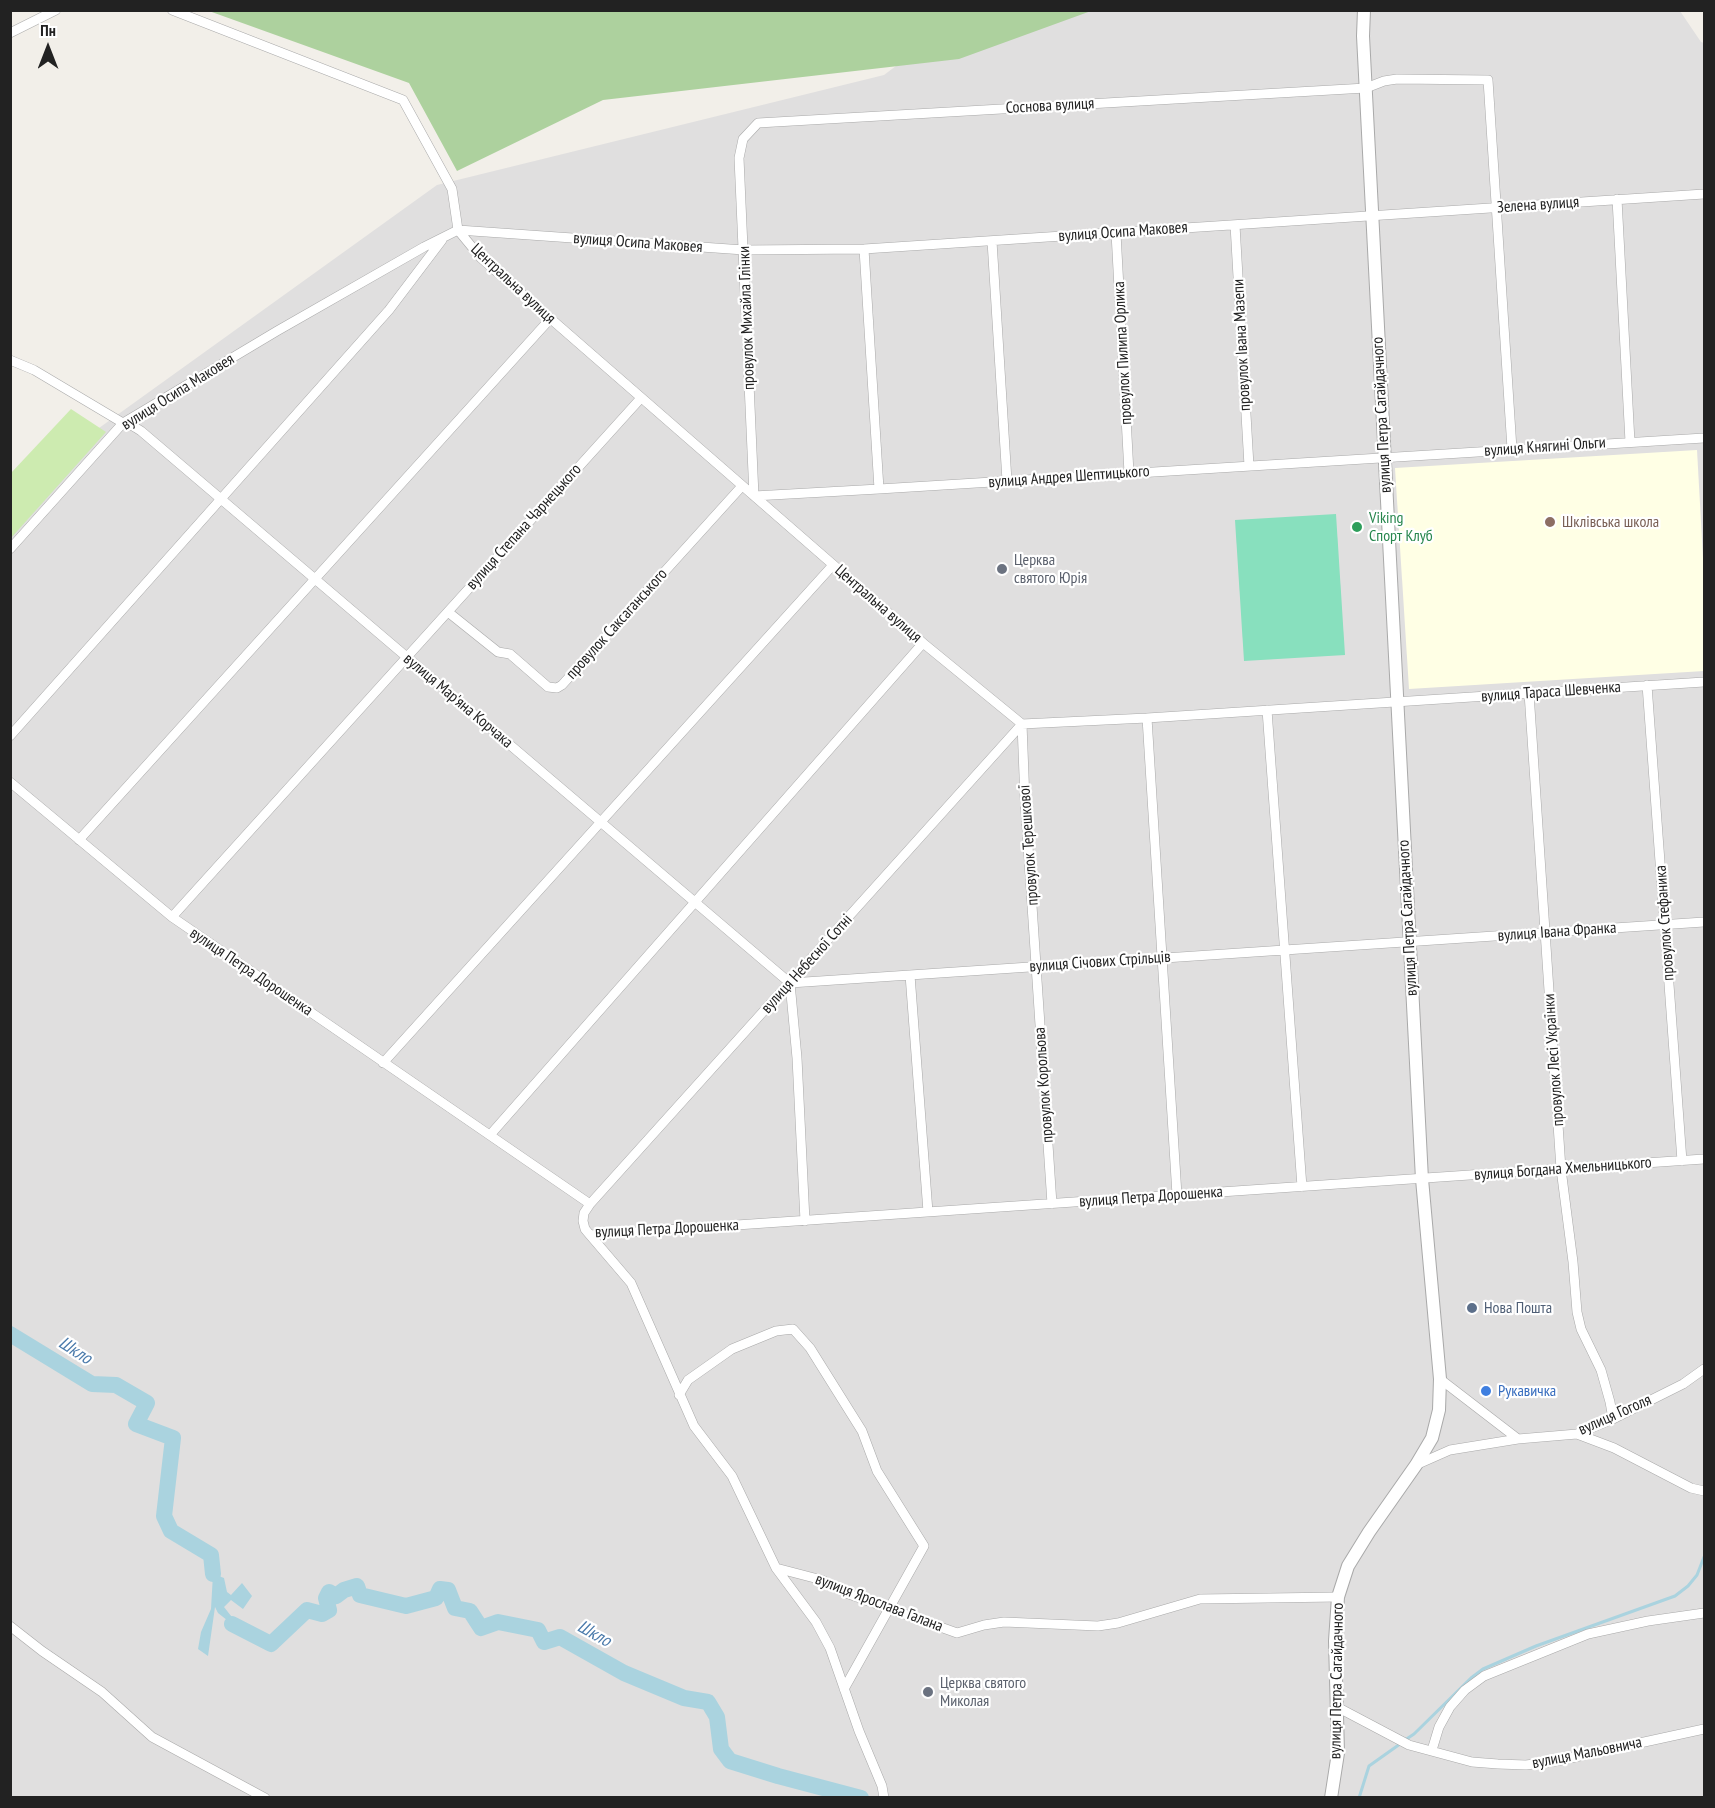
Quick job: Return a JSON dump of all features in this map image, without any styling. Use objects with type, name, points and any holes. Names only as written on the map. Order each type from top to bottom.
[{"type":"street","points":[[10,33],[57,10]]},
{"type":"street","points":[[172,10],[403,100],[452,189],[458,230]]},
{"type":"street","name":"вулиця Петра Сагайдачного","points":[[1331,1797],[1338,1753],[1335,1641],[1338,1597],[1348,1566],[1432,1438],[1439,1410],[1440,1379],[1422,1179],[1363,36],[1364,10]]},
{"type":"street","name":"Соснова вулиця","points":[[743,139],[758,123],[1366,88],[1397,79],[1488,80],[1496,207]]},
{"type":"street","name":"провулок Михайла Глінки","points":[[743,139],[739,158],[754,496]]},
{"type":"street","name":"Зелена вулиця","points":[[1372,216],[1704,194]]},
{"type":"street","points":[[1617,199],[1630,442]]},
{"type":"street","points":[[1496,207],[1512,450]]},
{"type":"street","name":"вулиця Осипа Маковея","points":[[10,549],[123,423],[277,331],[458,230],[744,250],[864,249],[1372,216]]},
{"type":"street","name":"провулок Івана Мазепи","points":[[1235,225],[1249,466]]},
{"type":"street","name":"Центральна вулиця","points":[[458,230],[481,258],[550,319],[832,565],[1022,724]]},
{"type":"street","name":"провулок Пилипа Орлика","points":[[1116,233],[1130,473]]},
{"type":"street","points":[[10,736],[389,310],[445,236]]},
{"type":"street","points":[[993,241],[1007,481]]},
{"type":"street","points":[[864,249],[879,489]]},
{"type":"street","points":[[79,840],[550,319]]},
{"type":"street","name":"вулиця Мар'яна Корчака","points":[[10,360],[34,370],[123,423],[141,431],[790,983]]},
{"type":"street","name":"вулиця Степана Чарнецького","points":[[172,918],[641,398]]},
{"type":"street","name":"вулиця Княгині Ольги","points":[[1385,457],[1704,438]]},
{"type":"street","name":"вулиця Андрея Шептицького","points":[[754,496],[1385,457]]},
{"type":"street","name":"провулок Саксаганського","points":[[447,612],[498,652],[510,654],[548,687],[557,688],[742,486]]},
{"type":"street","points":[[383,1063],[832,565]]},
{"type":"street","points":[[490,1136],[923,643]]},
{"type":"street","name":"вулиця Тараса Шевченка","points":[[1397,702],[1704,681]]},
{"type":"street","name":"провулок Стефаника","points":[[1647,685],[1682,1161]]},
{"type":"street","name":"провулок Лесі Українки","points":[[1529,693],[1561,1169],[1581,1329],[1601,1370],[1613,1419]]},
{"type":"street","points":[[1022,724],[1397,702]]},
{"type":"street","points":[[1267,710],[1302,1187]]},
{"type":"street","points":[[1147,718],[1177,1195]]},
{"type":"street","name":"провулок Терешкової","points":[[1022,724],[1036,967]]},
{"type":"street","name":"вулиця Небесної Сотні","points":[[590,1204],[1022,724]]},
{"type":"street","name":"вулиця Петра Дорошенка","points":[[10,782],[172,918],[590,1204],[584,1213],[583,1221],[590,1235],[1422,1179]]},
{"type":"street","name":"вулиця Івана Франка","points":[[1410,942],[1704,922]]},
{"type":"street","name":"вулиця Січових Стрільців","points":[[790,983],[1410,942]]},
{"type":"street","name":"провулок Корольова","points":[[1036,967],[1052,1204]]},
{"type":"street","points":[[910,975],[928,1212]]},
{"type":"street","points":[[790,983],[797,1058],[805,1221]]},
{"type":"street","name":"вулиця Богдана Хмельницького","points":[[1422,1179],[1704,1160]]},
{"type":"street","points":[[590,1235],[631,1283],[694,1426],[732,1476],[776,1568],[816,1622],[830,1648],[882,1786],[884,1797]]},
{"type":"street","points":[[680,1395],[688,1380],[732,1349],[776,1331],[793,1329],[810,1348],[862,1431],[877,1472],[924,1546],[844,1689]]},
{"type":"street","name":"вулиця Гоголя","points":[[1416,1465],[1450,1450],[1518,1439],[1577,1434],[1683,1384],[1704,1369]]},
{"type":"street","points":[[1440,1379],[1518,1439]]},
{"type":"street","points":[[1577,1434],[1614,1448],[1691,1488],[1704,1491]]},
{"type":"street","name":"вулиця Ярослава Галана","points":[[776,1568],[822,1580],[846,1593],[957,1632],[1004,1622],[1098,1626],[1118,1623],[1200,1599],[1338,1597]]},
{"type":"street","points":[[1432,1750],[1439,1727],[1450,1707],[1484,1676],[1588,1634],[1704,1612]]},
{"type":"street","points":[[10,1626],[102,1692],[152,1737],[265,1797]]},
{"type":"street","name":"вулиця Мальовнича","points":[[1337,1707],[1409,1745],[1472,1762],[1526,1765],[1557,1761],[1704,1729]]},
{"type":"shaded area","name":"Шкло","points":[[969,11],[1680,11],[1704,43],[1704,1797],[11,1797],[10,492],[437,185],[884,75]]},
{"type":"shaded area","name":"Шклівська школа","points":[[1697,450],[1704,576],[1704,671],[1409,689],[1395,468]]},
{"type":"green space","points":[[1091,10],[959,59],[603,100],[457,171],[409,83],[209,11]]},
{"type":"green space","points":[[71,409],[106,432],[11,538],[11,473]]},
{"type":"green space","points":[[1336,514],[1345,655],[1244,661],[1235,520]]},
{"type":"water","points":[[213,1574],[224,1578],[227,1592],[231,1595],[242,1583],[252,1596],[243,1609],[231,1600],[224,1607],[235,1621],[232,1624],[218,1613],[215,1607],[208,1656],[198,1649],[201,1632],[211,1609]]},
{"type":"waterway","name":"Шкло","points":[[10,1334],[92,1384],[116,1385],[147,1403],[136,1424],[173,1438],[164,1516],[171,1531],[211,1555],[213,1574]]},
{"type":"waterway","points":[[1405,1740],[1483,1669],[1536,1646],[1675,1596],[1697,1575],[1704,1557]]},
{"type":"waterway","name":"Шкло","points":[[232,1624],[271,1644],[307,1610],[322,1614],[329,1610],[326,1598],[329,1592],[336,1596],[344,1590],[357,1586],[360,1595],[406,1606],[436,1598],[440,1589],[448,1590],[455,1608],[470,1611],[481,1628],[498,1622],[538,1630],[544,1642],[560,1637],[624,1673],[684,1698],[708,1702],[717,1717],[721,1749],[730,1761],[861,1798]]},
{"type":"waterway","points":[[1359,1798],[1369,1766],[1400,1744]]},
{"type":"place","name":"Шклівська школа","points":[[1550,522]]},
{"type":"place","name":"Viking Спорт Клуб","points":[[1357,527]]},
{"type":"place","name":"Церква святого Юрія","points":[[1002,569]]},
{"type":"place","name":"Нова Пошта","points":[[1472,1308]]},
{"type":"place","name":"Рукавичка","points":[[1486,1391]]},
{"type":"place","name":"Церква святого Миколая","points":[[928,1692]]}]
